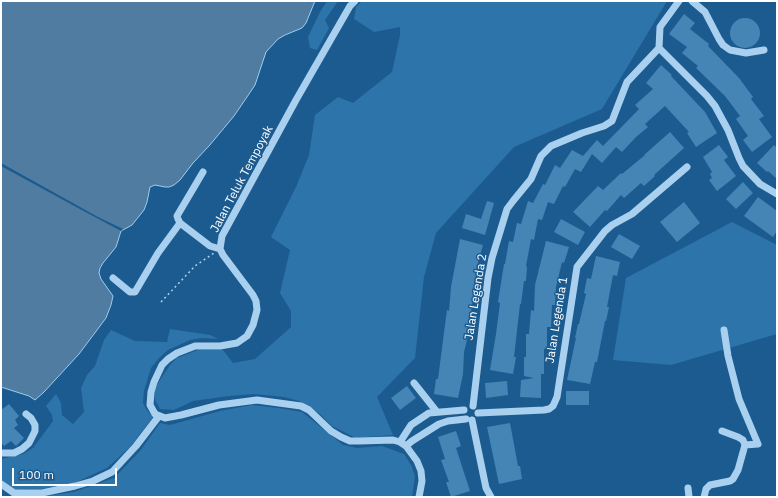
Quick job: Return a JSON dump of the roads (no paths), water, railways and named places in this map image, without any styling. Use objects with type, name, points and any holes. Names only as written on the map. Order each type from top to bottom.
[{"type":"street","name":"Jalan Teluk Tempoyak","points":[[159,416],[155,414],[150,405],[151,392],[157,374],[168,359],[177,353],[195,346],[220,346],[237,343],[247,336],[257,316],[257,306],[253,295],[220,249],[222,236],[299,94],[354,1]]},
{"type":"street","points":[[679,1],[660,28],[659,48],[715,106],[728,130],[739,158],[744,166],[760,184],[777,194]]},
{"type":"street","points":[[692,1],[705,12],[719,39],[723,45],[730,50],[746,53],[764,50]]},
{"type":"street","name":"Jalan Legenda 2","points":[[473,406],[488,278],[492,258],[507,209],[531,179],[541,156],[551,146],[582,133],[604,126],[612,121],[627,82],[659,48]]},
{"type":"street","name":"Jalan Legenda 1","points":[[478,413],[544,410],[553,406],[557,398],[577,267],[605,230],[632,214],[687,167]]},
{"type":"street","points":[[203,172],[177,216],[180,223],[210,246],[220,249]]},
{"type":"street","points":[[114,278],[130,292],[135,292],[158,253],[180,223]]},
{"type":"street","points":[[724,330],[728,356],[739,399],[758,444],[745,445]]},
{"type":"street","points":[[414,383],[437,412]]},
{"type":"street","points":[[1,484],[14,493],[42,493],[75,486],[93,480],[112,472],[136,446],[159,416],[171,417],[219,405],[246,401],[264,401],[301,406],[308,410],[331,431],[350,441],[384,440],[403,444],[412,441],[440,424],[448,421],[476,419],[478,413],[476,407],[466,407],[464,410],[430,414],[411,425],[403,444]]},
{"type":"street","points":[[464,410],[463,415],[469,419],[486,488],[491,497]]},
{"type":"street","points":[[1,453],[14,453],[30,443],[35,431],[35,425],[31,418],[26,414]]},
{"type":"street","points":[[704,497],[706,489],[710,485],[733,479],[738,470],[745,445],[743,440],[722,431]]},
{"type":"street","points":[[403,444],[417,462],[421,471],[422,481],[419,497]]},
{"type":"street","points":[[688,488],[688,497]]}]
